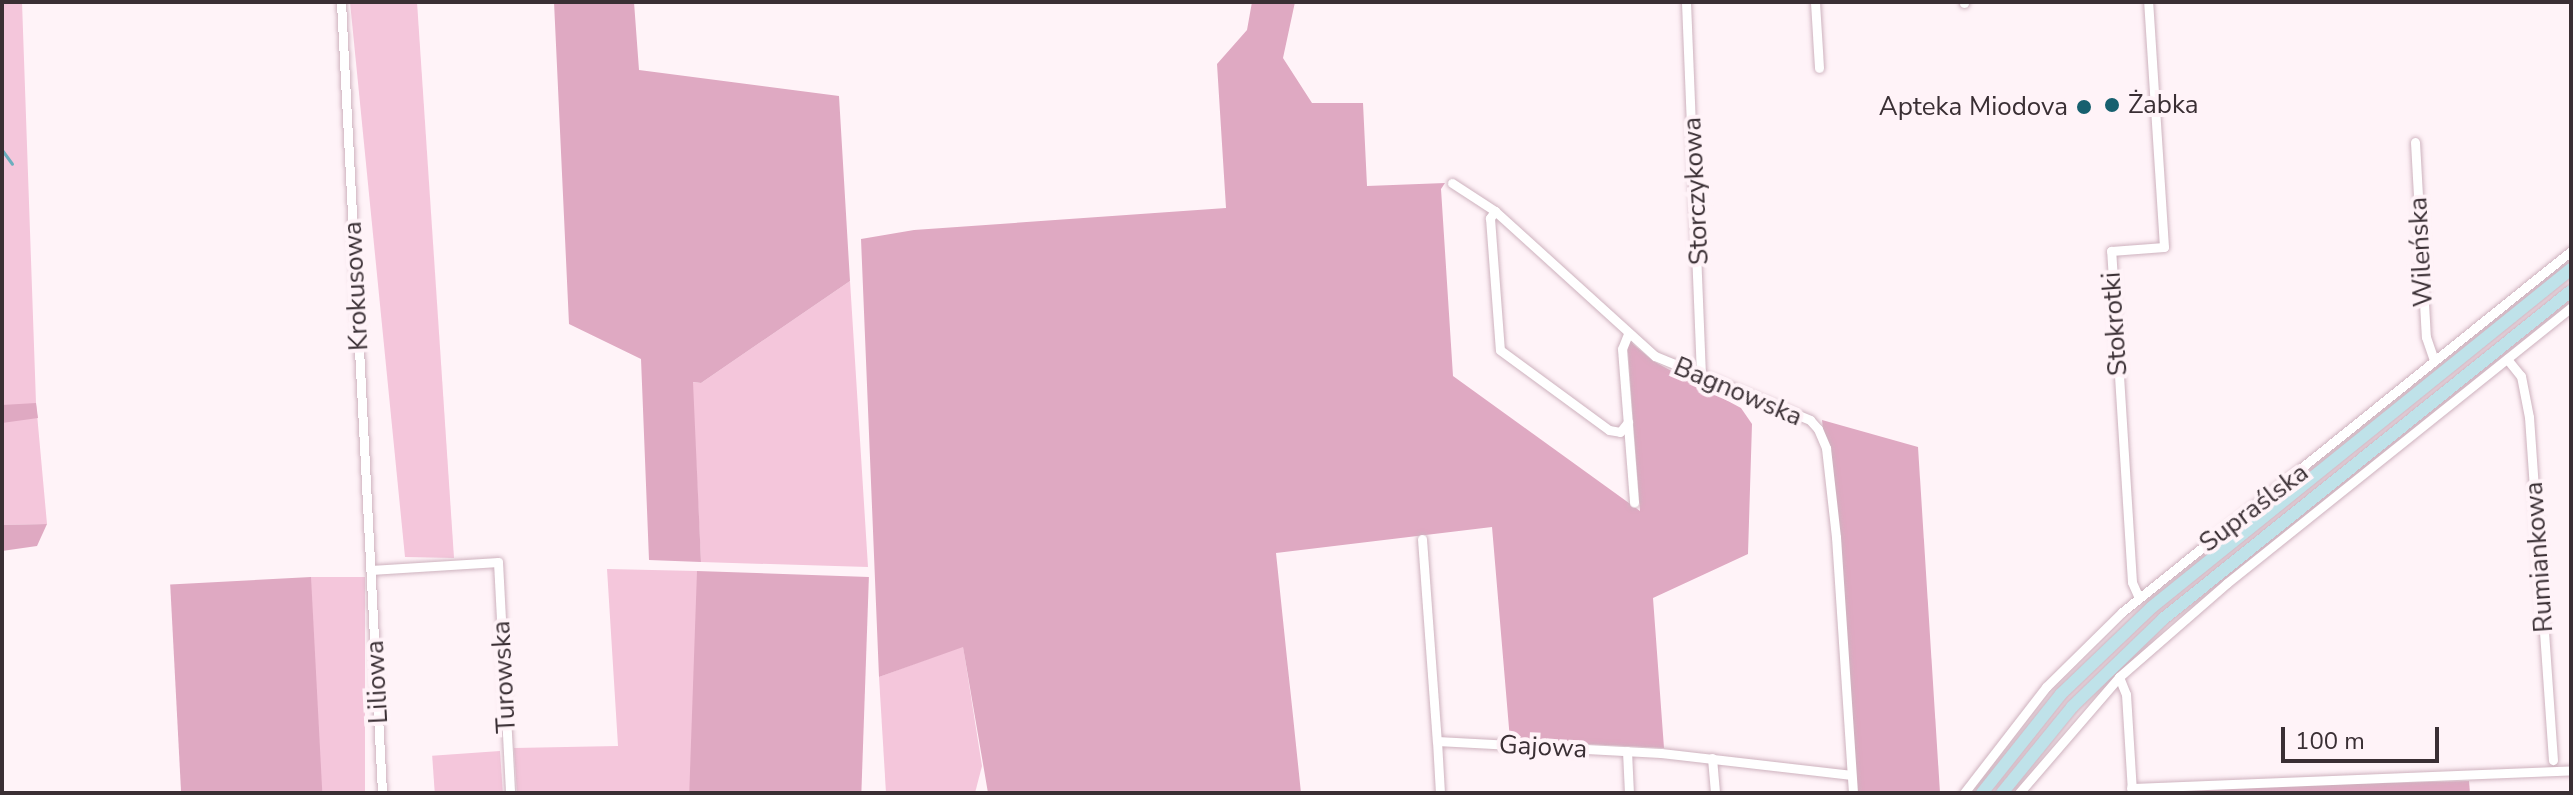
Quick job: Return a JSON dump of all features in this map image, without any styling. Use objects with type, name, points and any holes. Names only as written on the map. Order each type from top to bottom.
[{"type":"main road","points":[[1982,793],[2061,694],[2152,607],[2571,269]]},
{"type":"main road","points":[[2002,793],[2073,706],[2163,619],[2571,291]]},
{"type":"street","name":"Krokusowa","points":[[341,2],[371,570]]},
{"type":"street","name":"Storczykowa","points":[[1686,2],[1705,373],[1701,380]]},
{"type":"street","points":[[1815,2],[1819,68]]},
{"type":"street","name":"Stokrotki","points":[[2139,598],[2132,582],[2111,251],[2164,247],[2148,2]]},
{"type":"street","name":"Wileńska","points":[[2415,142],[2426,337],[2434,360]]},
{"type":"street","name":"Bagnowska","points":[[1452,183],[1467,188],[1495,211],[1655,356],[1701,380],[1810,420],[1826,448],[1836,537],[1853,793]]},
{"type":"street","points":[[1495,211],[1490,218],[1500,350],[1609,430],[1620,432],[1628,422]]},
{"type":"street","name":"Supraślska","points":[[1964,793],[2046,687],[2139,598],[2367,419],[2434,360],[2571,251]]},
{"type":"street","name":"Supraślska","points":[[2019,793],[2119,677],[2227,583],[2571,307]]},
{"type":"street","points":[[1628,334],[1622,349],[1634,503]]},
{"type":"street","name":"Rumiankowa","points":[[2507,359],[2521,376],[2529,417],[2553,760]]},
{"type":"street","points":[[1422,539],[1440,793]]},
{"type":"street","name":"Turowska","points":[[371,570],[498,562],[510,793]]},
{"type":"street","name":"Liliowa","points":[[371,570],[382,793]]},
{"type":"street","points":[[2119,677],[2126,694],[2132,790],[2571,770]]},
{"type":"street","name":"Gajowa","points":[[1437,741],[1627,751],[1850,775]]},
{"type":"street","points":[[1627,751],[1629,793]]},
{"type":"street","points":[[1712,758],[1715,793]]},
{"type":"shaded area","points":[[2,2],[22,2],[36,403],[47,524],[2,525]]},
{"type":"shaded area","points":[[350,2],[417,2],[454,558],[405,557]]},
{"type":"shaded area","points":[[554,2],[634,2],[639,70],[839,96],[850,281],[701,383],[693,382],[701,562],[649,560],[641,359],[569,324]]},
{"type":"shaded area","points":[[1252,2],[1295,2],[1283,58],[1312,103],[1363,103],[1367,186],[1445,183],[1441,189],[1453,376],[1640,511],[1627,339],[1653,361],[1741,408],[1752,424],[1748,554],[1653,598],[1664,748],[1510,740],[1492,527],[1276,553],[1301,793],[988,793],[963,647],[879,677],[861,239],[914,230],[1226,208],[1217,64],[1247,30]]},
{"type":"shaded area","points":[[850,281],[868,567],[701,562],[692,382],[701,383]]},
{"type":"shaded area","points":[[36,403],[38,418],[2,423],[2,405]]},
{"type":"shaded area","points":[[1822,420],[1918,447],[1940,793],[1857,793]]},
{"type":"shaded area","points":[[47,524],[37,546],[2,551],[2,525]]},
{"type":"shaded area","points":[[607,569],[697,571],[710,793],[517,793],[514,748],[618,746]]},
{"type":"shaded area","points":[[697,571],[869,577],[861,793],[689,793]]},
{"type":"shaded area","points":[[311,577],[365,577],[365,793],[311,793]]},
{"type":"shaded area","points":[[311,577],[322,793],[181,793],[170,584]]},
{"type":"shaded area","points":[[963,646],[982,766],[975,793],[886,793],[879,677]]},
{"type":"shaded area","points":[[500,751],[503,793],[435,793],[432,756]]},
{"type":"shaded area","points":[[2469,781],[2470,793],[2149,793],[2149,789]]},
{"type":"waterway","points":[[2,150],[12,164]]},
{"type":"place","name":"Żabka","points":[[2112,105]]},
{"type":"place","name":"Apteka Miodova","points":[[2084,107]]}]
